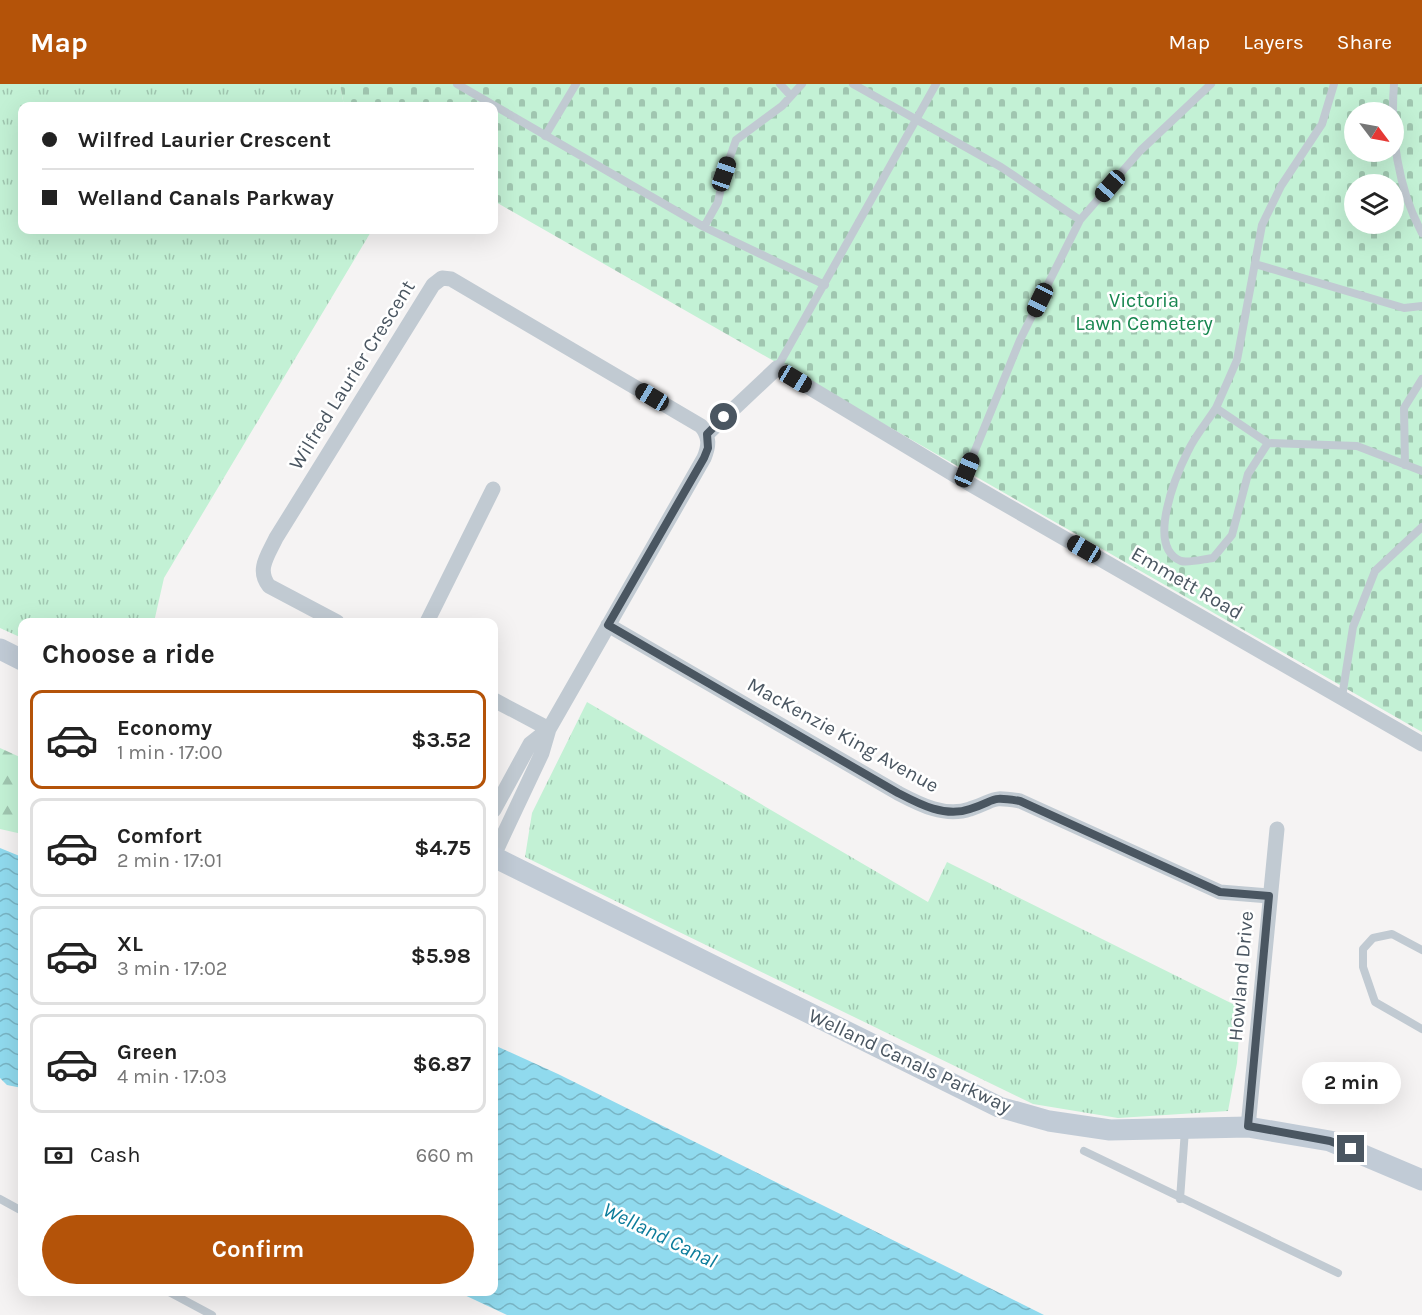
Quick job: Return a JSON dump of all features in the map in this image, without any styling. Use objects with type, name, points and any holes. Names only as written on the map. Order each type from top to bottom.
[{"type":"main road","points":[[0,649],[18,658]]},
{"type":"main road","name":"Welland Canals Parkway","points":[[498,858],[999,1107],[1048,1121],[1110,1130],[1248,1126],[1330,1141],[1422,1180]]},
{"type":"street","name":"Wilfred Laurier Crescent","points":[[329,618],[269,586],[263,579],[262,569],[276,538],[433,285],[442,278],[451,279],[561,342],[701,426],[707,434]]},
{"type":"street","name":"Emmett Road","points":[[777,368],[963,480],[1422,744]]},
{"type":"street","points":[[498,847],[542,753],[549,729],[700,467],[708,448],[707,434],[777,368]]},
{"type":"street","points":[[429,618],[493,489]]},
{"type":"street","name":"MacKenzie King Avenue","points":[[608,625],[898,793],[936,811],[969,810],[995,797],[1020,801],[1220,892],[1269,896]]},
{"type":"street","points":[[498,702],[549,729]]},
{"type":"street","points":[[498,803],[530,744],[549,729]]},
{"type":"street","name":"Howland Drive","points":[[1248,1126],[1277,829]]},
{"type":"lane","points":[[457,84],[487,102]]},
{"type":"lane","points":[[544,136],[576,84]]},
{"type":"lane","points":[[780,84],[791,96]]},
{"type":"lane","points":[[704,227],[718,202],[724,174],[736,140],[791,96],[802,84]]},
{"type":"lane","points":[[853,84],[1001,167],[1080,220]]},
{"type":"lane","points":[[777,368],[936,84]]},
{"type":"lane","points":[[963,480],[1020,340],[1080,220],[1140,151],[1211,84]]},
{"type":"lane","points":[[1268,443],[1248,474],[1232,536],[1213,558],[1182,561],[1174,556],[1165,540],[1163,517],[1188,450],[1216,408],[1237,360],[1262,225],[1281,186],[1322,124],[1334,84]]},
{"type":"lane","points":[[1394,84],[1393,102],[1400,176],[1422,233]]},
{"type":"lane","points":[[498,109],[704,227],[825,285]]},
{"type":"lane","points":[[1255,264],[1404,308],[1422,306]]},
{"type":"lane","points":[[1405,465],[1404,408],[1422,379]]},
{"type":"lane","points":[[1216,408],[1268,443],[1357,446],[1422,471]]},
{"type":"lane","points":[[1342,697],[1353,627],[1375,571],[1422,527]]},
{"type":"lane","points":[[1422,950],[1392,934],[1373,938],[1364,949],[1362,967],[1375,1002],[1422,1029]]},
{"type":"lane","points":[[1180,1199],[1185,1129]]},
{"type":"lane","points":[[1084,1151],[1338,1273]]},
{"type":"lane","points":[[0,1199],[18,1209]]},
{"type":"lane","points":[[176,1296],[212,1315]]},
{"type":"green space","points":[[0,84],[340,84],[343,102],[18,102],[18,234],[370,234],[164,578],[155,618],[18,618],[18,636],[0,628]]},
{"type":"green space","name":"Victoria Lawn Cemetery","points":[[340,84],[1422,84],[1422,732],[498,203],[498,102],[343,102]]},
{"type":"green space","points":[[587,702],[928,902],[947,862],[1241,1008],[1237,1063],[1228,1111],[1118,1118],[1033,1104],[525,857],[532,813]]},
{"type":"green space","points":[[0,748],[18,756],[18,833],[0,829]]},
{"type":"water","points":[[0,848],[18,855],[18,1087],[7,1085],[0,1078]]},
{"type":"water","name":"Welland Canal","points":[[498,1047],[558,1074],[1044,1315],[507,1315],[467,1296],[498,1296]]},
{"type":"route","points":[[724,417],[707,434],[708,448],[704,458],[608,625],[671,664],[870,775],[898,793],[936,811],[969,810],[995,797],[1020,801],[1220,892],[1269,896],[1248,1126],[1330,1141],[1351,1149]]}]
